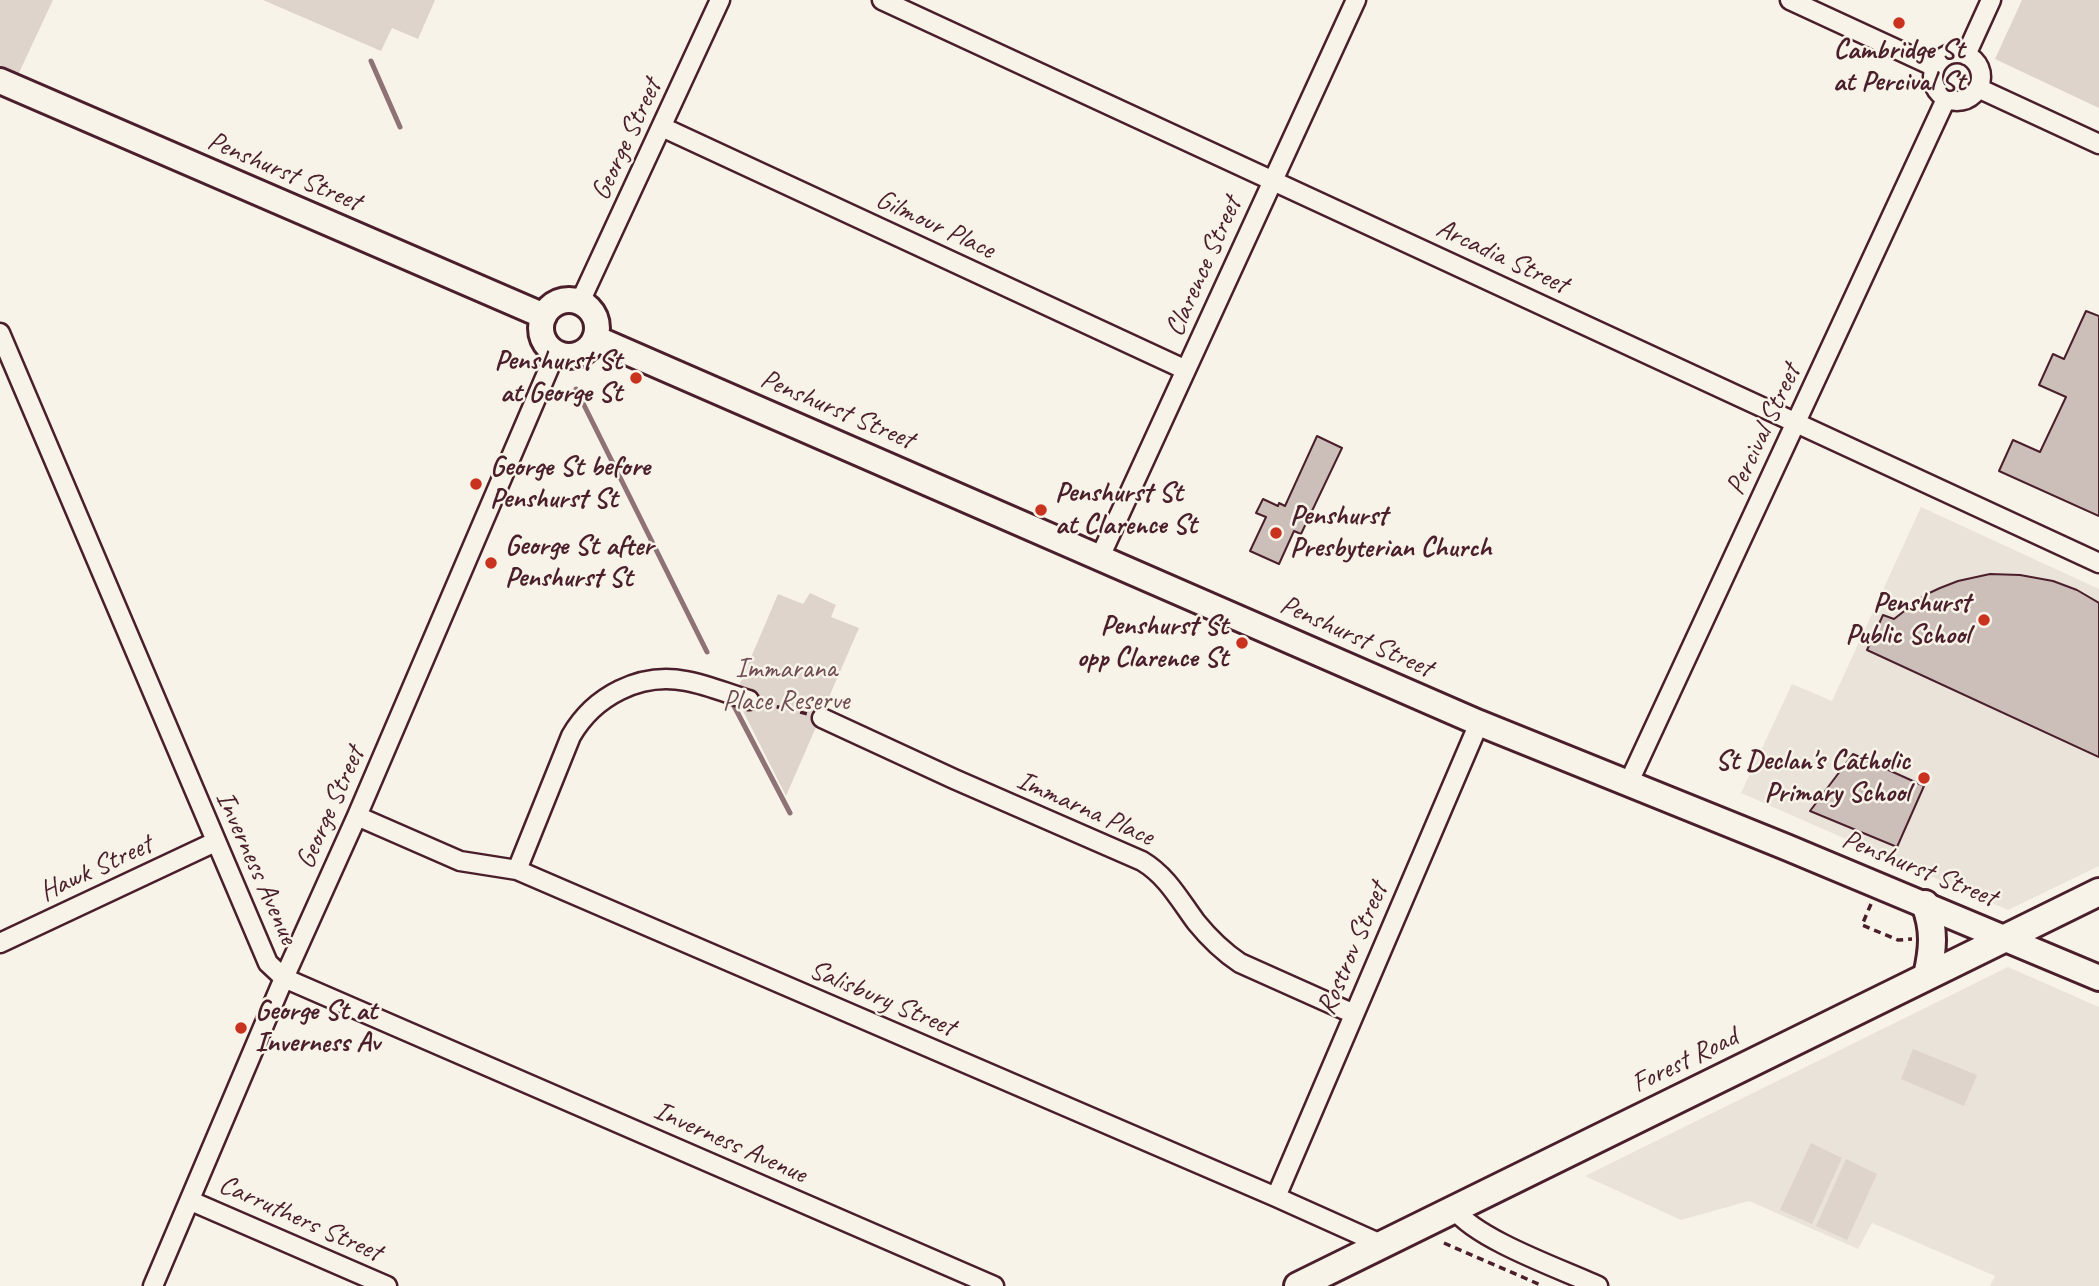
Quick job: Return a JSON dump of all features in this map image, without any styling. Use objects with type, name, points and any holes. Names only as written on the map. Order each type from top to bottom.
[{"type":"main road","name":"Penshurst Street","points":[[0,81],[544,316]]},
{"type":"main road","points":[[563,300],[580,302],[587,307],[596,321],[595,338],[590,346],[574,355],[556,352],[544,340],[544,316],[548,309],[563,300]]},
{"type":"main road","name":"Penshurst Street","points":[[595,338],[1479,723],[1925,904],[2099,978]]},
{"type":"main road","name":"Forest Road","points":[[1298,1286],[2099,892]]},
{"type":"main road","points":[[1925,904],[1931,918],[1934,940],[1927,976]]},
{"type":"street","name":"George Street","points":[[580,302],[720,0]]},
{"type":"street","name":"Arcadia Street","points":[[881,0],[2099,563]]},
{"type":"street","name":"Clarence Street","points":[[1100,557],[1356,0]]},
{"type":"street","points":[[1790,0],[1935,67]]},
{"type":"street","points":[[1966,55],[1991,0]]},
{"type":"street","points":[[1966,55],[1977,65],[1980,73],[1978,88],[1974,94],[1961,101],[1946,99],[1940,95],[1933,82],[1935,67],[1945,57],[1966,55]]},
{"type":"street","points":[[1978,88],[2099,144]]},
{"type":"street","name":"Percival Street","points":[[1628,784],[1946,99]]},
{"type":"street","name":"Gilmour Place","points":[[662,127],[1186,370]]},
{"type":"street","name":"Inverness Avenue","points":[[0,333],[268,963],[284,978],[994,1286]]},
{"type":"street","name":"George Street","points":[[153,1286],[556,352]]},
{"type":"street","points":[[517,870],[571,736],[583,717],[600,701],[629,686],[664,680],[686,681],[749,700]]},
{"type":"street","name":"Immarna Place","points":[[822,718],[1150,866],[1174,889],[1206,934],[1228,955],[1240,963],[1354,1014]]},
{"type":"street","name":"Rostrov Street","points":[[1276,1197],[1479,723]]},
{"type":"street","name":"Salisbury Street","points":[[357,816],[460,861],[517,870],[1383,1245]]},
{"type":"street","name":"Hawk Street","points":[[0,943],[215,842]]},
{"type":"street","name":"Carruthers Street","points":[[191,1201],[387,1286]]},
{"type":"street","points":[[1455,1210],[1466,1223],[1502,1243],[1598,1286]]},
{"type":"path","points":[[749,700],[822,718]]},
{"type":"path","points":[[1879,903],[1872,901],[1862,925],[1898,940],[1916,939],[1914,932]]},
{"type":"path","points":[[1444,1242],[1543,1286]]},
{"type":"shaded area","points":[[1921,507],[2099,589],[2099,866],[2008,910],[1741,793],[1792,684],[1832,701]]},
{"type":"shaded area","points":[[2008,967],[2099,1007],[2099,1286],[1990,1286],[1995,1276],[1872,1223],[1858,1249],[1749,1201],[1681,1220],[1585,1176]]},
{"type":"green space","points":[[0,0],[53,0],[17,77],[0,69]]},
{"type":"green space","points":[[263,0],[435,0],[418,39],[392,28],[381,51]]},
{"type":"green space","points":[[2022,0],[2099,0],[2099,108],[1995,59]]},
{"type":"green space","name":"Immarana Place Reserve","points":[[810,593],[836,605],[831,617],[859,628],[786,796],[735,695],[778,594],[803,604]]},
{"type":"green space","points":[[1913,1049],[1977,1075],[1964,1106],[1901,1079]]},
{"type":"green space","points":[[1811,1143],[1842,1158],[1812,1224],[1780,1210]]},
{"type":"green space","points":[[1846,1159],[1877,1174],[1847,1240],[1816,1226]]},
{"type":"building","points":[[2086,311],[2099,316],[2099,516],[1999,471],[2013,440],[2040,452],[2066,397],[2039,385],[2053,354],[2064,359]]},
{"type":"building","points":[[1317,436],[1342,448],[1301,534],[1294,531],[1279,564],[1250,551],[1266,517],[1256,513],[1263,499],[1278,506],[1279,503],[1285,506]]},
{"type":"building","name":"Penshurst Public School","points":[[1990,574],[2020,575],[2053,581],[2077,590],[2099,603],[2099,757],[1867,650],[1883,615],[1894,619],[1925,595],[1958,581]]},
{"type":"building","points":[[1853,754],[1924,786],[1897,847],[1810,811]]},
{"type":"waterway","points":[[371,61],[400,127]]},
{"type":"waterway","points":[[576,389],[707,652]]},
{"type":"waterway","points":[[733,704],[790,813]]},
{"type":"place","name":"Cambridge St at Percival St","points":[[1899,23]]},
{"type":"place","name":"Penshurst St at George St","points":[[636,378]]},
{"type":"place","name":"George St before Penshurst St","points":[[476,484]]},
{"type":"place","name":"Penshurst St at Clarence St","points":[[1041,510]]},
{"type":"place","name":"Penshurst Presbyterian Church","points":[[1276,533]]},
{"type":"place","name":"George St after Penshurst St","points":[[491,563]]},
{"type":"place","name":"Penshurst Public School","points":[[1984,620]]},
{"type":"place","name":"Penshurst St opp Clarence St","points":[[1242,643]]},
{"type":"place","name":"St Declan's Catholic Primary School","points":[[1924,778]]},
{"type":"place","name":"George St at Inverness Av","points":[[241,1028]]}]
